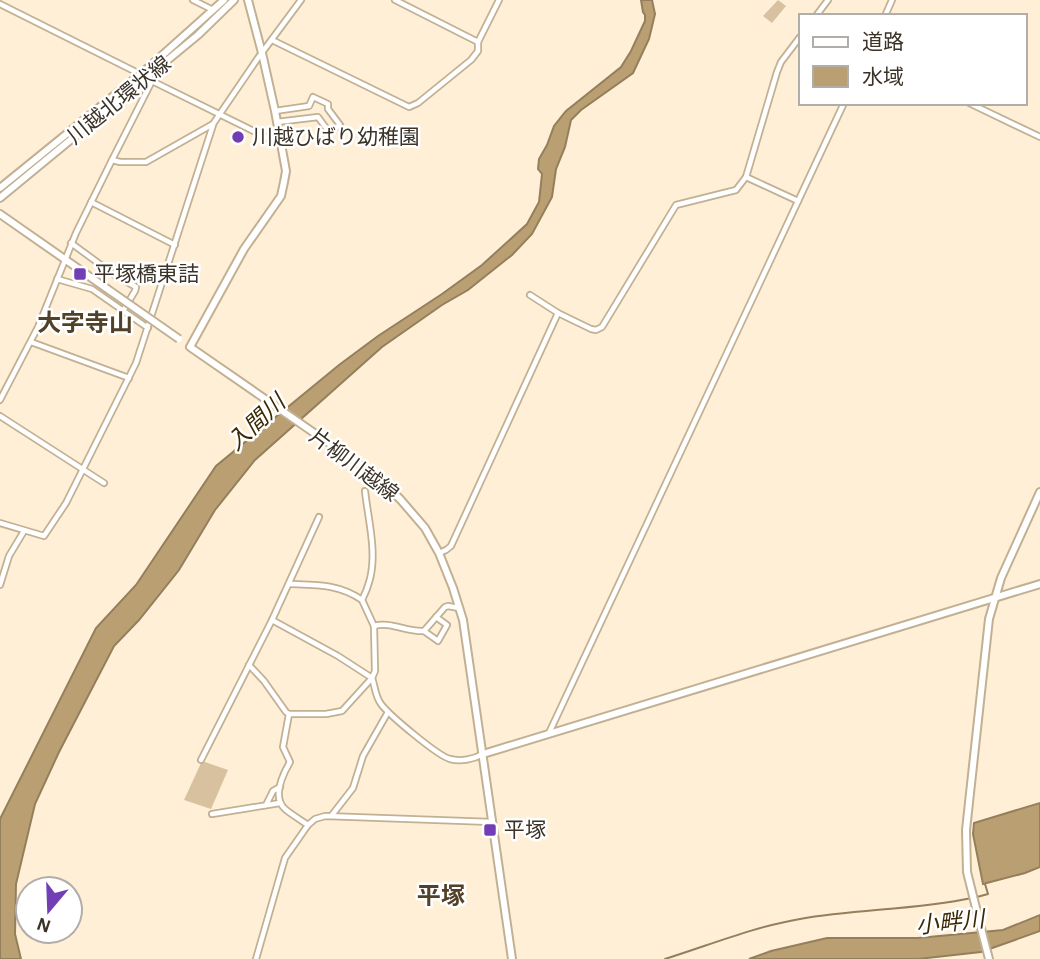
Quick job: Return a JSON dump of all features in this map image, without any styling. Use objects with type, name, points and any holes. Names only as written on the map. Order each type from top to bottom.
[{"type":"main road","name":"川越北環状線","points":[[0,188],[148,68],[223,0]]},
{"type":"main road","name":"川越北環状線","points":[[0,198],[198,35],[234,0]]},
{"type":"main road","points":[[190,347],[244,249],[281,197],[286,171],[275,111],[248,0]]},
{"type":"main road","name":"片柳川越線","points":[[0,214],[372,474],[400,499],[425,528],[447,571],[463,620],[512,959]]},
{"type":"main road","points":[[989,959],[967,872],[966,830],[984,658],[989,619],[1001,578],[1040,492]]},
{"type":"main road","points":[[483,754],[1040,584]]},
{"type":"street","points":[[193,0],[214,10]]},
{"type":"street","points":[[0,523],[44,536],[66,503],[136,363],[213,124],[301,0]]},
{"type":"street","points":[[395,0],[478,42]]},
{"type":"street","points":[[272,40],[409,107],[418,103],[471,60],[478,51],[478,42],[499,0]]},
{"type":"street","points":[[0,4],[134,71]]},
{"type":"street","points":[[530,295],[558,313],[592,329],[602,327],[676,205],[736,191],[746,177],[777,72],[799,38]]},
{"type":"street","points":[[0,400],[31,342],[71,243],[152,81],[282,145]]},
{"type":"street","points":[[275,111],[309,106],[313,97],[328,104],[328,109],[340,125],[329,132],[318,117],[277,122]]},
{"type":"street","points":[[549,733],[843,105]]},
{"type":"street","points":[[973,105],[1040,137]]},
{"type":"street","points":[[113,160],[146,162],[213,124]]},
{"type":"street","points":[[746,177],[798,201]]},
{"type":"street","points":[[91,202],[175,245]]},
{"type":"street","points":[[71,243],[116,276],[136,287],[123,312]]},
{"type":"street","points":[[57,279],[92,289],[148,328]]},
{"type":"street","points":[[439,553],[451,546],[558,313]]},
{"type":"street","points":[[31,342],[130,378]]},
{"type":"street","points":[[0,416],[104,483]]},
{"type":"street","points":[[362,600],[372,568],[365,491]]},
{"type":"street","points":[[201,760],[290,584],[319,517]]},
{"type":"street","points":[[0,585],[9,556],[24,531]]},
{"type":"street","points":[[249,665],[289,714],[342,711],[372,678],[376,666],[374,626],[362,600],[335,587],[290,584]]},
{"type":"street","points":[[424,631],[445,607],[460,608]]},
{"type":"street","points":[[374,626],[383,624],[410,631],[424,631],[438,641],[447,625],[436,617]]},
{"type":"street","points":[[272,620],[372,678],[376,696],[388,712],[446,758],[460,760],[476,758],[483,754]]},
{"type":"street","points":[[332,816],[353,788],[363,756],[388,712]]},
{"type":"street","points":[[289,714],[283,747],[290,762]]},
{"type":"street","points":[[296,754],[283,776],[280,803],[308,825]]},
{"type":"street","points":[[266,806],[274,791],[280,787]]},
{"type":"street","points":[[212,814],[280,803]]},
{"type":"street","points":[[257,959],[282,865],[308,825],[315,819],[332,816],[492,822]]},
{"type":"shaded area","points":[[778,0],[786,6],[772,23],[763,16]]},
{"type":"shaded area","points":[[202,761],[228,770],[211,809],[184,800]]},
{"type":"water","points":[[641,0],[652,0],[655,14],[649,39],[633,73],[571,120],[565,147],[556,169],[552,197],[532,234],[512,255],[468,290],[382,347],[255,460],[215,510],[179,570],[114,646],[35,804],[18,875],[14,875],[14,945],[18,945],[21,959],[0,959],[0,819],[96,628],[136,585],[216,466],[339,365],[482,265],[527,224],[539,202],[542,174],[538,169],[539,159],[554,126],[566,111],[621,67],[645,21]]},
{"type":"water","points":[[1040,803],[1040,867],[983,884],[973,834],[974,823]]},
{"type":"water","points":[[1040,915],[1040,931],[981,952],[918,959],[749,959],[827,938],[918,938],[1003,930]]},
{"type":"waterway","name":"小畔川","points":[[977,897],[988,894],[985,884]]},
{"type":"waterway","name":"小畔川","points":[[665,959],[783,922],[972,898]]},
{"type":"place","name":"川越ひばり幼稚園","points":[[238,137]]},
{"type":"place","name":"平塚橋東詰","points":[[80,274]]},
{"type":"place","name":"平塚","points":[[490,830]]},
{"type":"district","name":"大字寺山","points":[[85,323]]},
{"type":"district","name":"平塚","points":[[441,896]]},
{"type":"water label","name":"入間川","points":[[256,422]]}]
